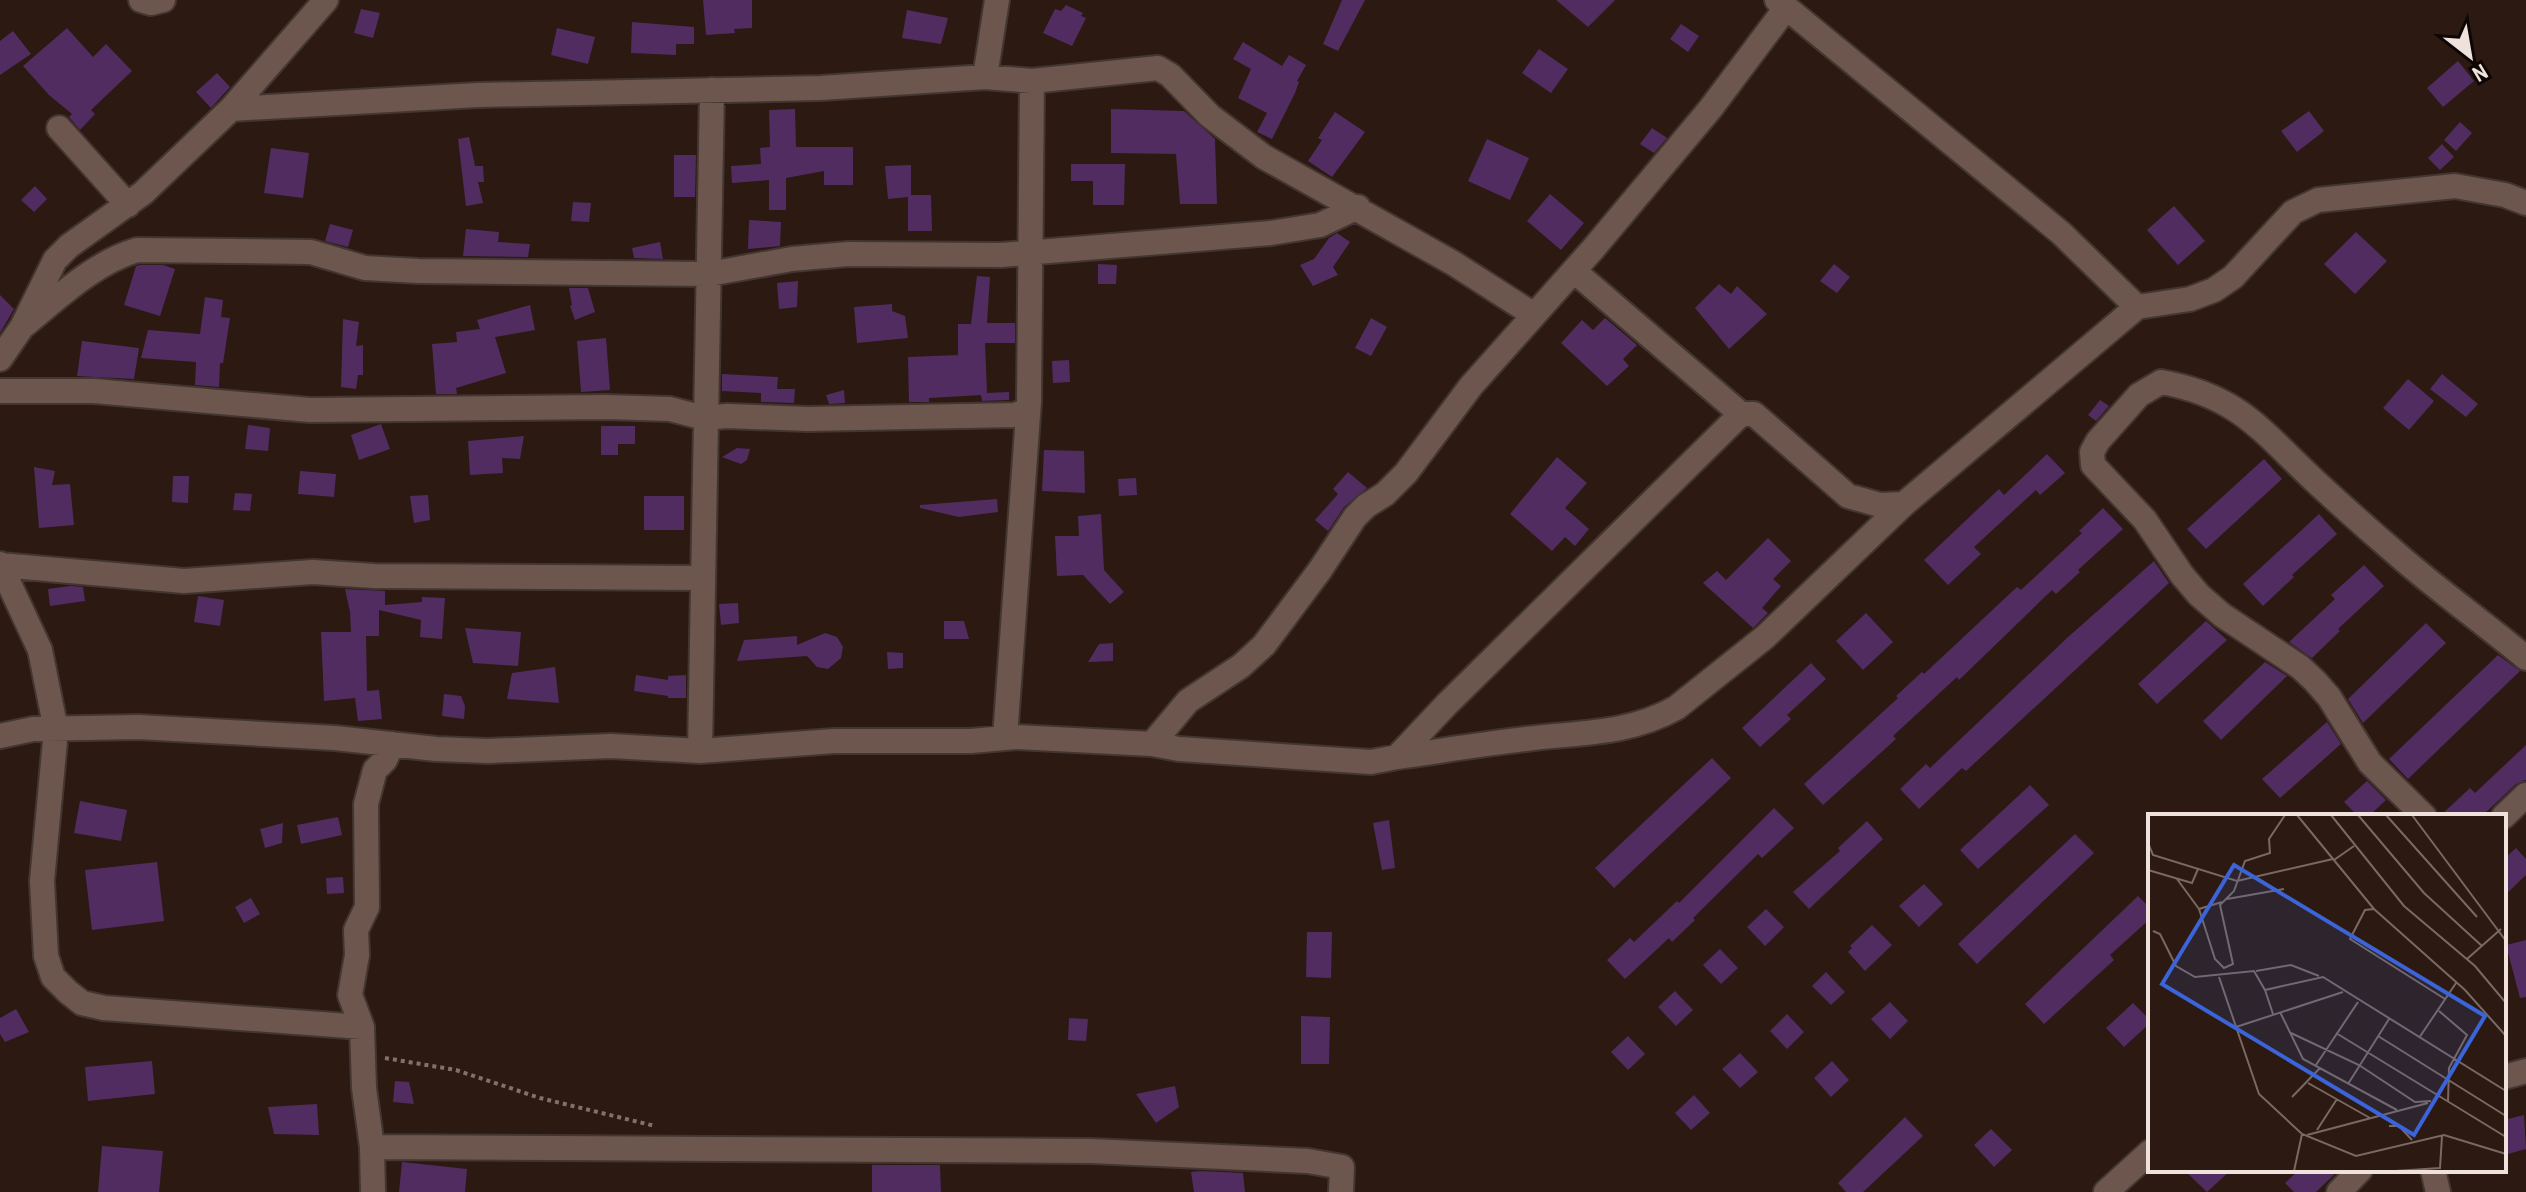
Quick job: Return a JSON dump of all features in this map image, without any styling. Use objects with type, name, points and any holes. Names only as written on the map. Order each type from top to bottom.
[{"type":"street","points":[[141,0],[151,3],[163,0]]},
{"type":"street","points":[[0,359],[22,327],[55,260],[69,246],[128,205],[231,109],[326,0]]},
{"type":"street","points":[[985,77],[997,0]]},
{"type":"street","points":[[1152,744],[1188,701],[1255,655],[1320,570],[1355,517],[1406,473],[1471,386],[1574,271],[1711,108],[1781,4],[2061,233],[2137,307]]},
{"type":"street","points":[[231,109],[478,95],[821,88],[985,77],[1032,81],[1158,68],[1170,75],[1210,116],[1264,157],[1318,189],[1358,207],[1534,315]]},
{"type":"street","points":[[1005,738],[1028,409],[1032,81]]},
{"type":"street","points":[[700,751],[712,90]]},
{"type":"street","points":[[59,128],[128,205]]},
{"type":"street","points":[[0,736],[33,729],[138,727],[335,738],[488,751],[611,746],[700,751],[834,741],[971,741],[1005,738],[1152,744],[1179,749],[1371,762],[1511,740],[1615,731],[1676,708],[1765,637],[1904,504],[2137,307],[2190,299],[2214,290],[2233,277],[2293,212],[2318,200],[2455,186],[2505,195],[2526,203]]},
{"type":"street","points":[[22,327],[90,274],[119,255],[137,250],[311,252],[365,268],[418,271],[709,274],[792,259],[848,254],[931,256],[1031,253],[1271,233],[1320,225],[1358,207]]},
{"type":"street","points":[[1574,271],[1741,414],[1754,414],[1848,496],[1880,505],[1904,504]]},
{"type":"street","points":[[2422,814],[2370,763],[2329,697],[2315,681],[2300,667],[2222,615],[2182,575],[2145,520],[2093,465],[2092,452],[2098,441],[2139,395],[2161,382],[2182,386],[2228,404],[2252,420],[2400,558],[2526,658]]},
{"type":"street","points":[[0,391],[94,391],[310,410],[670,409],[704,418],[1016,415],[1028,409]]},
{"type":"street","points":[[1397,757],[1741,414]]},
{"type":"street","points":[[0,564],[184,581],[313,572],[374,576],[703,578]]},
{"type":"street","points":[[0,564],[40,650],[56,730],[45,835],[43,896],[46,956],[53,977],[82,1003],[104,1008],[362,1027]]},
{"type":"street","points":[[373,1192],[362,1027],[350,995],[357,955],[356,930],[367,907],[366,804],[373,775],[392,744]]},
{"type":"street","points":[[2506,814],[2526,795]]},
{"type":"street","points":[[2506,1076],[2526,1071]]},
{"type":"street","points":[[372,1147],[1122,1153],[1308,1161],[1342,1167],[1341,1192]]},
{"type":"street","points":[[2106,1192],[2148,1154]]},
{"type":"street","points":[[2339,1192],[2358,1172]]},
{"type":"street","points":[[2433,1172],[2438,1192]]},
{"type":"path","points":[[363,1054],[456,1070],[540,1098],[646,1122],[658,1128]]},
{"type":"building","points":[[703,0],[752,0],[752,28],[706,35]]},
{"type":"building","points":[[1342,0],[1365,0],[1338,51],[1323,44]]},
{"type":"building","points":[[1556,0],[1615,0],[1588,27]]},
{"type":"building","points":[[1066,5],[1083,13],[1081,16],[1086,18],[1072,46],[1043,33],[1055,9],[1061,11]]},
{"type":"building","points":[[361,9],[380,13],[373,38],[354,33]]},
{"type":"building","points":[[907,10],[948,18],[941,44],[902,38]]},
{"type":"building","points":[[632,22],[694,27],[694,44],[676,44],[676,55],[631,53]]},
{"type":"building","points":[[1681,24],[1699,36],[1688,52],[1670,39]]},
{"type":"building","points":[[67,28],[93,57],[106,44],[132,71],[91,110],[95,114],[80,130],[69,117],[72,114],[49,95],[23,66]]},
{"type":"building","points":[[557,28],[595,37],[588,64],[551,55]]},
{"type":"building","points":[[13,31],[31,54],[0,75],[0,41]]},
{"type":"building","points":[[1243,42],[1282,66],[1289,55],[1306,65],[1272,139],[1257,132],[1267,113],[1238,98],[1251,69],[1233,59]]},
{"type":"building","points":[[1539,49],[1568,69],[1551,93],[1522,73]]},
{"type":"building","points":[[2458,61],[2474,81],[2443,107],[2427,88]]},
{"type":"building","points":[[217,73],[230,87],[211,108],[196,92]]},
{"type":"building","points":[[795,109],[796,147],[853,147],[853,185],[824,185],[824,171],[786,178],[786,210],[769,210],[769,180],[732,183],[731,166],[761,164],[760,148],[770,147],[769,110]]},
{"type":"building","points":[[1111,109],[1184,111],[1215,139],[1217,204],[1180,204],[1176,154],[1111,153]]},
{"type":"building","points":[[2309,111],[2324,131],[2297,152],[2281,131]]},
{"type":"building","points":[[1335,112],[1365,132],[1332,177],[1308,161]]},
{"type":"building","points":[[2460,122],[2472,133],[2456,151],[2444,140]]},
{"type":"building","points":[[1652,128],[1667,138],[1654,153],[1640,144]]},
{"type":"building","points":[[469,137],[475,166],[483,166],[484,182],[478,182],[483,203],[466,206],[458,139]]},
{"type":"building","points":[[1487,139],[1529,158],[1510,200],[1468,181]]},
{"type":"building","points":[[2442,144],[2454,157],[2440,170],[2428,158]]},
{"type":"building","points":[[271,148],[309,153],[303,198],[264,193]]},
{"type":"building","points":[[674,155],[696,155],[695,197],[674,197]]},
{"type":"building","points":[[1071,164],[1125,164],[1124,205],[1093,205],[1093,181],[1071,181]]},
{"type":"building","points":[[911,165],[911,195],[931,195],[932,231],[908,231],[908,197],[888,199],[885,166]]},
{"type":"building","points":[[35,186],[47,199],[34,212],[21,200]]},
{"type":"building","points":[[1550,194],[1584,223],[1561,250],[1527,221]]},
{"type":"building","points":[[573,202],[591,203],[589,222],[571,221]]},
{"type":"building","points":[[2174,206],[2205,241],[2178,265],[2147,230]]},
{"type":"building","points":[[749,220],[781,222],[780,246],[748,249]]},
{"type":"building","points":[[330,224],[353,230],[348,247],[325,241]]},
{"type":"building","points":[[466,229],[499,232],[498,242],[530,244],[528,257],[463,256]]},
{"type":"building","points":[[2356,232],[2387,261],[2355,294],[2324,264]]},
{"type":"building","points":[[1337,233],[1350,242],[1333,267],[1338,275],[1313,286],[1300,265],[1314,259],[1329,238]]},
{"type":"building","points":[[660,242],[663,259],[634,258],[632,248]]},
{"type":"building","points":[[1098,264],[1117,265],[1116,284],[1098,284]]},
{"type":"building","points":[[1834,264],[1850,277],[1837,293],[1820,281]]},
{"type":"building","points":[[163,265],[175,269],[160,316],[124,305],[136,266]]},
{"type":"building","points":[[977,276],[990,277],[987,323],[1015,323],[1015,343],[985,343],[987,393],[1009,392],[1009,400],[982,401],[981,395],[909,402],[908,357],[958,355],[958,324],[971,324]]},
{"type":"building","points":[[798,281],[797,307],[779,309],[777,283]]},
{"type":"building","points":[[1719,284],[1731,294],[1737,286],[1767,314],[1729,349],[1695,308]]},
{"type":"building","points":[[569,288],[588,288],[595,312],[575,320]]},
{"type":"building","points":[[0,295],[14,309],[0,333]]},
{"type":"building","points":[[205,297],[223,300],[221,317],[230,318],[223,363],[220,363],[219,387],[195,385],[196,362],[141,358],[148,330],[200,334]]},
{"type":"building","points":[[892,304],[892,311],[905,316],[908,338],[857,343],[854,307]]},
{"type":"building","points":[[530,305],[535,330],[495,337],[506,373],[456,388],[457,394],[436,394],[432,344],[457,342],[456,332],[480,329],[477,320]]},
{"type":"building","points":[[1371,318],[1387,327],[1371,356],[1355,348]]},
{"type":"building","points":[[1605,318],[1637,345],[1623,359],[1629,366],[1607,386],[1561,343],[1582,320],[1593,330]]},
{"type":"building","points":[[343,319],[359,322],[356,346],[363,345],[363,375],[358,375],[356,389],[341,387]]},
{"type":"building","points":[[606,338],[610,390],[581,392],[577,341]]},
{"type":"building","points":[[82,341],[139,348],[134,379],[77,376]]},
{"type":"building","points":[[1069,360],[1070,382],[1053,383],[1052,361]]},
{"type":"building","points":[[722,374],[778,377],[777,389],[795,389],[794,403],[761,402],[761,393],[722,391]]},
{"type":"building","points":[[2442,374],[2478,404],[2466,417],[2430,389]]},
{"type":"building","points":[[2408,379],[2434,401],[2409,430],[2383,408]]},
{"type":"building","points":[[844,390],[845,403],[829,404],[826,395]]},
{"type":"building","points":[[2100,400],[2109,406],[2096,421],[2088,415]]},
{"type":"building","points":[[381,424],[390,449],[359,460],[351,435]]},
{"type":"building","points":[[248,425],[270,428],[268,451],[245,449]]},
{"type":"building","points":[[601,426],[635,426],[635,444],[618,444],[618,455],[601,455]]},
{"type":"building","points":[[524,436],[520,459],[502,458],[503,473],[470,475],[468,441]]},
{"type":"building","points":[[737,448],[750,449],[747,460],[741,464],[722,457]]},
{"type":"building","points":[[1044,450],[1084,451],[1085,493],[1042,491]]},
{"type":"building","points":[[2047,454],[2065,473],[2040,495],[2036,490],[1974,547],[1981,554],[1948,585],[1924,560],[1999,489],[2004,495]]},
{"type":"building","points":[[1557,457],[1587,483],[1565,508],[1589,529],[1575,546],[1565,537],[1552,551],[1510,514]]},
{"type":"building","points":[[2264,459],[2282,479],[2206,549],[2187,529]]},
{"type":"building","points":[[34,467],[55,471],[52,485],[70,484],[74,525],[39,528]]},
{"type":"building","points":[[300,471],[336,474],[334,497],[298,494]]},
{"type":"building","points":[[1348,472],[1367,488],[1344,507],[1328,531],[1315,520],[1338,494],[1333,489]]},
{"type":"building","points":[[173,476],[189,476],[188,503],[172,502]]},
{"type":"building","points":[[1136,478],[1137,495],[1119,496],[1118,479]]},
{"type":"building","points":[[235,493],[252,494],[250,511],[233,510]]},
{"type":"building","points":[[428,495],[430,520],[414,523],[410,496]]},
{"type":"building","points":[[644,496],[684,496],[684,530],[644,530]]},
{"type":"building","points":[[997,499],[998,512],[959,517],[920,508],[920,505]]},
{"type":"building","points":[[2103,508],[2123,529],[2056,594],[2052,590],[1959,680],[1957,677],[1893,736],[1896,739],[1823,805],[1804,784],[2017,587],[2021,590],[2082,533],[2079,531]]},
{"type":"building","points":[[1101,514],[1104,570],[1124,592],[1110,604],[1083,575],[1057,576],[1055,536],[1079,536],[1078,516]]},
{"type":"building","points":[[2319,514],[2337,534],[2263,606],[2243,584]]},
{"type":"building","points":[[1768,538],[1791,561],[1773,579],[1781,586],[1762,608],[1768,613],[1753,628],[1703,583],[1717,571],[1726,580]]},
{"type":"building","points":[[2154,561],[2169,583],[1966,771],[1962,768],[1919,809],[1900,789],[1926,764],[1930,768],[2067,638]]},
{"type":"building","points":[[2364,565],[2384,586],[2312,658],[2289,642],[2335,599],[2331,595]]},
{"type":"building","points":[[83,587],[85,601],[50,606],[48,589]]},
{"type":"building","points":[[345,589],[385,591],[385,605],[422,602],[422,597],[445,598],[442,639],[420,637],[421,620],[379,610],[379,636],[366,636],[367,691],[379,690],[382,719],[358,721],[355,698],[324,701],[321,632],[351,632]]},
{"type":"building","points":[[198,596],[224,600],[220,626],[194,622]]},
{"type":"building","points":[[738,603],[739,623],[721,625],[719,604]]},
{"type":"building","points":[[1866,613],[1893,642],[1863,670],[1836,641]]},
{"type":"building","points":[[944,621],[964,621],[969,639],[944,639]]},
{"type":"building","points":[[2206,621],[2227,640],[2157,704],[2138,684]]},
{"type":"building","points":[[2426,623],[2446,643],[2363,723],[2348,699]]},
{"type":"building","points":[[465,628],[521,632],[518,666],[473,663]]},
{"type":"building","points":[[825,633],[837,637],[843,647],[841,658],[828,669],[817,667],[807,656],[737,661],[744,640],[797,636],[797,645]]},
{"type":"building","points":[[1113,643],[1113,661],[1088,662],[1099,644]]},
{"type":"building","points":[[887,652],[903,653],[903,668],[888,669]]},
{"type":"building","points":[[2498,655],[2520,671],[2408,779],[2389,759]]},
{"type":"building","points":[[2265,662],[2287,676],[2221,740],[2203,721]]},
{"type":"building","points":[[1811,663],[1826,679],[1787,715],[1791,719],[1760,747],[1742,728]]},
{"type":"building","points":[[555,667],[559,703],[507,699],[512,673]]},
{"type":"building","points":[[636,675],[668,680],[668,676],[686,675],[686,698],[668,698],[634,691]]},
{"type":"building","points":[[444,694],[461,696],[465,706],[464,719],[442,716]]},
{"type":"building","points":[[2327,722],[2341,744],[2280,798],[2262,779]]},
{"type":"building","points":[[2526,745],[2526,780],[2516,784],[2484,814],[2442,814],[2470,788],[2475,793]]},
{"type":"building","points":[[1712,758],[1731,778],[1614,888],[1595,868]]},
{"type":"building","points":[[2367,781],[2386,800],[2371,814],[2356,814],[2344,802]]},
{"type":"building","points":[[2030,785],[2049,805],[1978,869],[1960,850]]},
{"type":"building","points":[[80,801],[127,810],[121,841],[74,833]]},
{"type":"building","points":[[1774,808],[1794,828],[1762,858],[1758,854],[1672,942],[1669,938],[1625,979],[1607,960],[1630,938],[1634,942],[1677,901],[1679,903]]},
{"type":"building","points":[[338,817],[342,835],[301,844],[297,825]]},
{"type":"building","points":[[1389,820],[1395,868],[1382,870],[1373,823]]},
{"type":"building","points":[[1867,821],[1883,839],[1809,909],[1793,892],[1840,851],[1838,848]]},
{"type":"building","points":[[283,823],[282,843],[265,848],[260,829]]},
{"type":"building","points":[[2075,834],[2094,853],[1977,964],[1958,944]]},
{"type":"building","points":[[2516,848],[2526,859],[2526,875],[2506,894],[2506,857]]},
{"type":"building","points":[[157,862],[164,921],[92,930],[85,870]]},
{"type":"building","points":[[343,877],[344,893],[327,894],[326,878]]},
{"type":"building","points":[[1924,884],[1943,904],[1919,927],[1899,906]]},
{"type":"building","points":[[2138,896],[2148,906],[2148,921],[2110,955],[2114,960],[2044,1024],[2025,1004]]},
{"type":"building","points":[[251,898],[260,914],[244,923],[235,907]]},
{"type":"building","points":[[1766,909],[1784,927],[1765,946],[1747,927]]},
{"type":"building","points":[[1872,925],[1892,945],[1865,971],[1848,952],[1852,948],[1850,946]]},
{"type":"building","points":[[1307,932],[1332,932],[1331,978],[1306,977]]},
{"type":"building","points":[[2526,940],[2526,997],[2520,998],[2506,945]]},
{"type":"building","points":[[1720,949],[1738,968],[1721,984],[1703,965]]},
{"type":"building","points":[[1826,972],[1845,992],[1831,1005],[1812,986]]},
{"type":"building","points":[[1675,991],[1693,1010],[1676,1026],[1658,1007]]},
{"type":"building","points":[[1890,1002],[1908,1021],[1890,1039],[1871,1019]]},
{"type":"building","points":[[2133,1003],[2148,1018],[2148,1025],[2124,1047],[2106,1028]]},
{"type":"building","points":[[16,1009],[29,1032],[5,1042],[0,1034],[0,1018]]},
{"type":"building","points":[[1787,1014],[1804,1032],[1787,1049],[1770,1031]]},
{"type":"building","points":[[1301,1016],[1330,1017],[1329,1064],[1301,1064]]},
{"type":"building","points":[[1069,1018],[1088,1019],[1086,1041],[1068,1040]]},
{"type":"building","points":[[1628,1036],[1645,1054],[1628,1070],[1611,1052]]},
{"type":"building","points":[[1740,1053],[1758,1072],[1740,1088],[1722,1069]]},
{"type":"building","points":[[152,1061],[155,1094],[88,1101],[85,1067]]},
{"type":"building","points":[[1832,1061],[1849,1080],[1831,1097],[1814,1078]]},
{"type":"building","points":[[395,1081],[409,1082],[414,1104],[393,1102]]},
{"type":"building","points":[[1175,1086],[1179,1107],[1156,1123],[1136,1094]]},
{"type":"building","points":[[1694,1095],[1710,1113],[1691,1130],[1675,1113]]},
{"type":"building","points":[[317,1104],[319,1135],[274,1134],[268,1107]]},
{"type":"building","points":[[2524,1115],[2526,1149],[2506,1154],[2506,1120]]},
{"type":"building","points":[[1905,1117],[1923,1136],[1863,1192],[1846,1192],[1838,1183]]},
{"type":"building","points":[[1991,1129],[2012,1150],[1994,1167],[1974,1145]]},
{"type":"building","points":[[102,1146],[163,1151],[159,1192],[98,1192]]},
{"type":"building","points":[[402,1162],[467,1169],[465,1192],[399,1192]]},
{"type":"building","points":[[872,1165],[940,1165],[941,1192],[872,1192]]},
{"type":"building","points":[[1191,1172],[1243,1173],[1245,1192],[1194,1192]]},
{"type":"building","points":[[2186,1172],[2229,1172],[2207,1192]]},
{"type":"building","points":[[2297,1172],[2337,1172],[2316,1192],[2294,1192],[2285,1183]]}]
